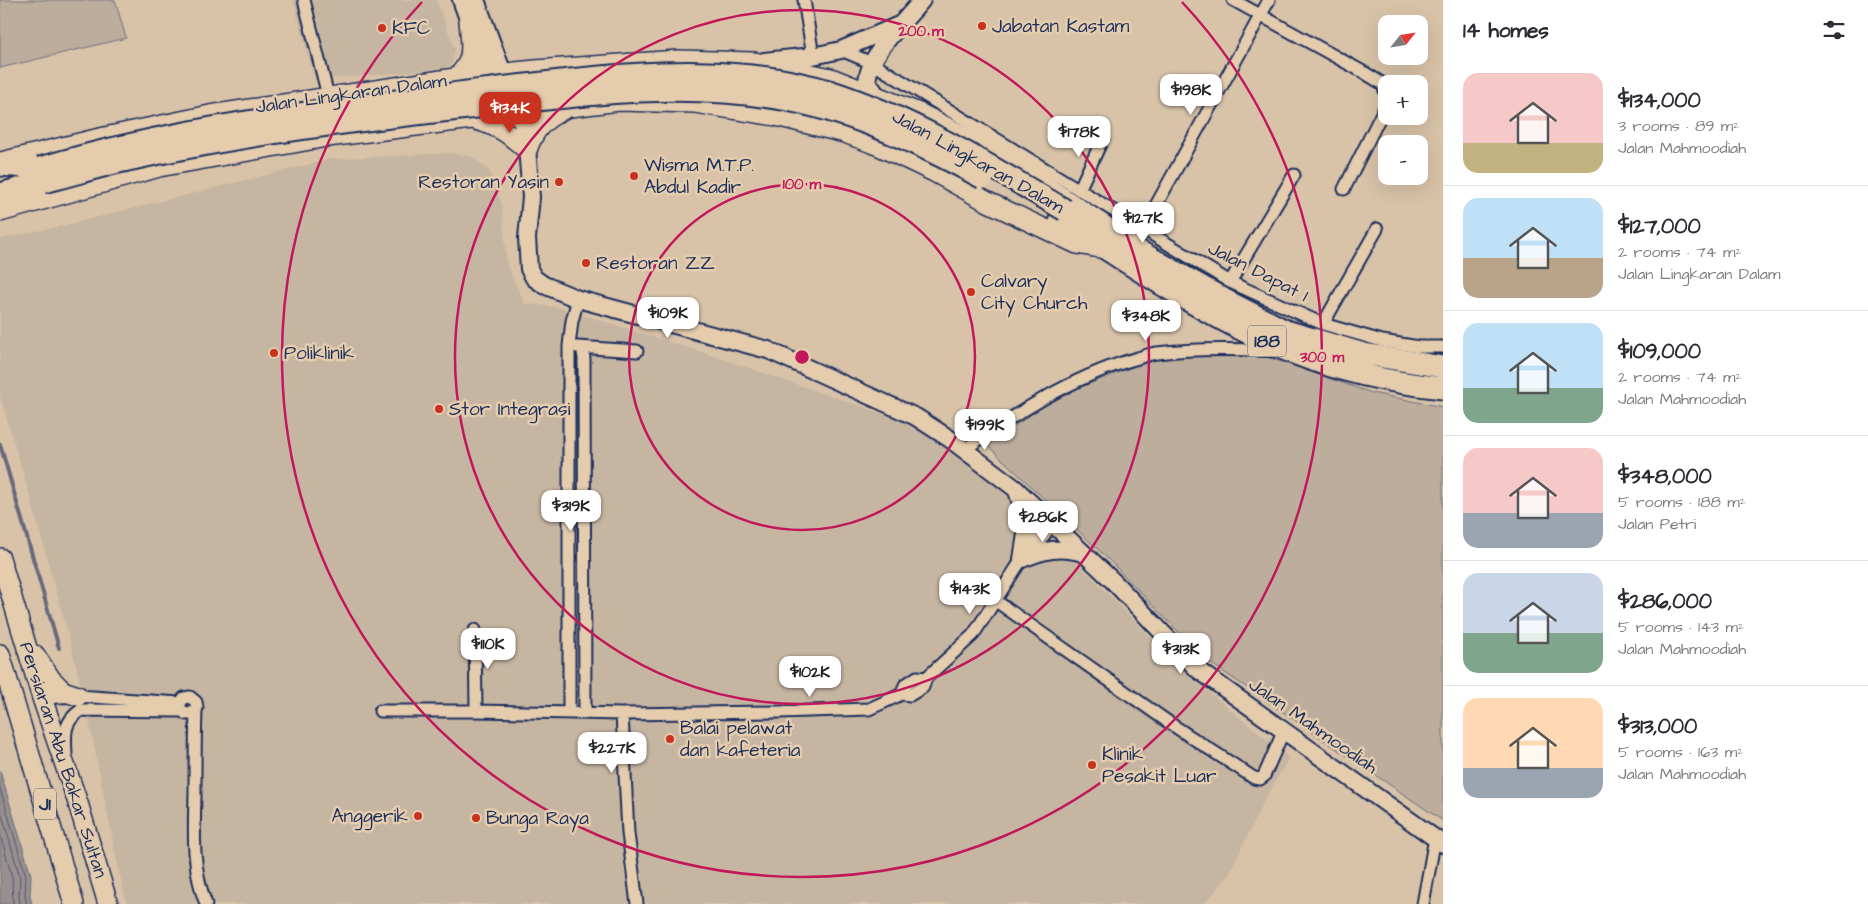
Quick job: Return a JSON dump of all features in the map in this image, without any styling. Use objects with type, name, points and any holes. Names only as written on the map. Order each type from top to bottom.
[{"type":"highway","name":"Jalan Lingkaran Dalam","points":[[42,175],[188,147],[360,120],[609,92],[670,89],[716,91],[778,98],[839,113],[919,146],[1165,266],[1222,299],[1286,331],[1364,354],[1443,367]]},
{"type":"highway","points":[[0,164],[42,175]]},
{"type":"highway","points":[[0,179],[42,175]]},
{"type":"highway","points":[[0,194],[42,175]]},
{"type":"highway","name":"Jalan Lingkaran Dalam","points":[[1063,215],[1108,250],[1218,318],[1292,352],[1359,374],[1443,388]]},
{"type":"main road","points":[[460,0],[469,22],[496,74]]},
{"type":"main road","points":[[476,0],[496,74]]},
{"type":"main road","points":[[876,94],[867,81],[872,64],[901,24],[922,0]]},
{"type":"main road","points":[[455,78],[466,67],[470,57],[469,22]]},
{"type":"main road","points":[[754,62],[813,56],[841,50],[901,24]]},
{"type":"main road","name":"Jalan Lingkaran Dalam","points":[[0,164],[210,115],[455,78],[678,60],[754,62],[831,78],[919,112],[993,151],[1165,266]]},
{"type":"main road","name":"Jalan Mahmoodiah","points":[[496,74],[512,114],[516,136],[527,150],[531,197],[527,238],[531,274],[534,278],[544,285],[578,298],[768,350],[916,417],[964,450],[1016,490],[1113,581],[1196,668],[1439,841]]},
{"type":"main road","name":"Jalan Lingkaran Dalam","points":[[0,212],[159,167],[327,137],[619,101],[695,103],[776,116],[845,133],[878,145],[1068,240],[1077,244],[1108,250]]},
{"type":"main road","points":[[472,119],[492,124],[504,130],[527,150],[537,128],[547,119],[567,108]]},
{"type":"main road","points":[[159,167],[149,154],[147,146],[149,138],[155,131],[166,124]]},
{"type":"main road","points":[[1016,490],[1026,519],[1027,528],[1022,559],[1050,549],[1074,550],[1083,553]]},
{"type":"main road","name":"Persiaran Abu Bakar Sultan","points":[[0,558],[42,698],[108,904]]},
{"type":"main road","points":[[22,632],[51,679],[63,691],[78,696]]},
{"type":"main road","name":"Persiaran Abu Bakar Sultan","points":[[0,654],[74,904]]},
{"type":"street","points":[[304,0],[328,96]]},
{"type":"street","points":[[804,0],[813,56]]},
{"type":"street","points":[[1233,0],[1378,81]]},
{"type":"street","points":[[1143,229],[1269,0]]},
{"type":"street","name":"Jalan Dapat 1","points":[[841,50],[872,64],[1230,282],[1323,324],[1382,341],[1443,347]]},
{"type":"street","points":[[1344,189],[1378,121]]},
{"type":"street","points":[[1079,190],[1103,138]]},
{"type":"street","points":[[1230,282],[1294,175]]},
{"type":"street","points":[[1323,324],[1377,229]]},
{"type":"street","points":[[569,713],[569,346],[572,321],[578,298]]},
{"type":"street","points":[[569,346],[638,351]]},
{"type":"street","points":[[582,348],[584,358],[585,713]]},
{"type":"street","points":[[964,450],[992,430],[1080,379],[1118,364],[1156,353],[1227,349],[1292,352]]},
{"type":"street","points":[[380,711],[622,714],[869,709],[902,694],[905,685],[917,677],[926,678],[973,634],[1022,559],[1027,543],[1049,520]]},
{"type":"street","points":[[996,601],[1171,724],[1254,778],[1260,779],[1264,776],[1284,730]]},
{"type":"street","points":[[475,630],[476,711]]},
{"type":"street","points":[[42,698],[78,696],[180,707]]},
{"type":"street","points":[[180,707],[184,698],[192,698],[196,702],[194,846],[196,869],[206,904]]},
{"type":"street","points":[[66,768],[66,726],[71,716],[81,710],[180,707]]},
{"type":"street","points":[[622,714],[628,833],[637,904]]},
{"type":"street","points":[[1423,904],[1439,841]]},
{"type":"shaded area","points":[[0,0],[115,0],[126,38],[0,68]]},
{"type":"shaded area","points":[[293,0],[436,0],[455,49],[452,63],[445,69],[315,80]]},
{"type":"shaded area","points":[[449,153],[471,156],[489,170],[502,205],[507,265],[525,304],[558,307],[714,356],[918,426],[964,457],[1056,541],[1188,675],[1289,758],[1265,799],[1228,876],[1204,904],[127,904],[71,645],[0,396],[0,239],[70,224],[330,159]]},
{"type":"shaded area","points":[[1220,355],[1267,357],[1372,393],[1443,407],[1443,821],[1206,660],[1105,556],[987,445],[1058,396],[1153,359]]},
{"type":"water","points":[[0,771],[31,875],[30,896],[32,904],[0,904]]},
{"type":"waterway","points":[[0,444],[59,648]]},
{"type":"place","name":"Jabatan Kastam","points":[[982,26]]},
{"type":"place","name":"KFC","points":[[382,28]]},
{"type":"place","name":"Wisma M.T.P. Abdul Kadir","points":[[634,176]]},
{"type":"place","name":"Restoran Yasin","points":[[559,182]]},
{"type":"place","name":"Restoran ZZ","points":[[586,263]]},
{"type":"place","name":"Calvary City Church","points":[[971,292]]},
{"type":"place","name":"Poliklinik","points":[[274,353]]},
{"type":"place","name":"Stor Integrasi","points":[[439,409]]},
{"type":"place","name":"Balai pelawat dan kafeteria","points":[[670,739]]},
{"type":"place","name":"Klinik Pesakit Luar","points":[[1092,765]]},
{"type":"place","name":"Anggerik","points":[[418,816]]},
{"type":"place","name":"Bunga Raya","points":[[476,818]]}]
